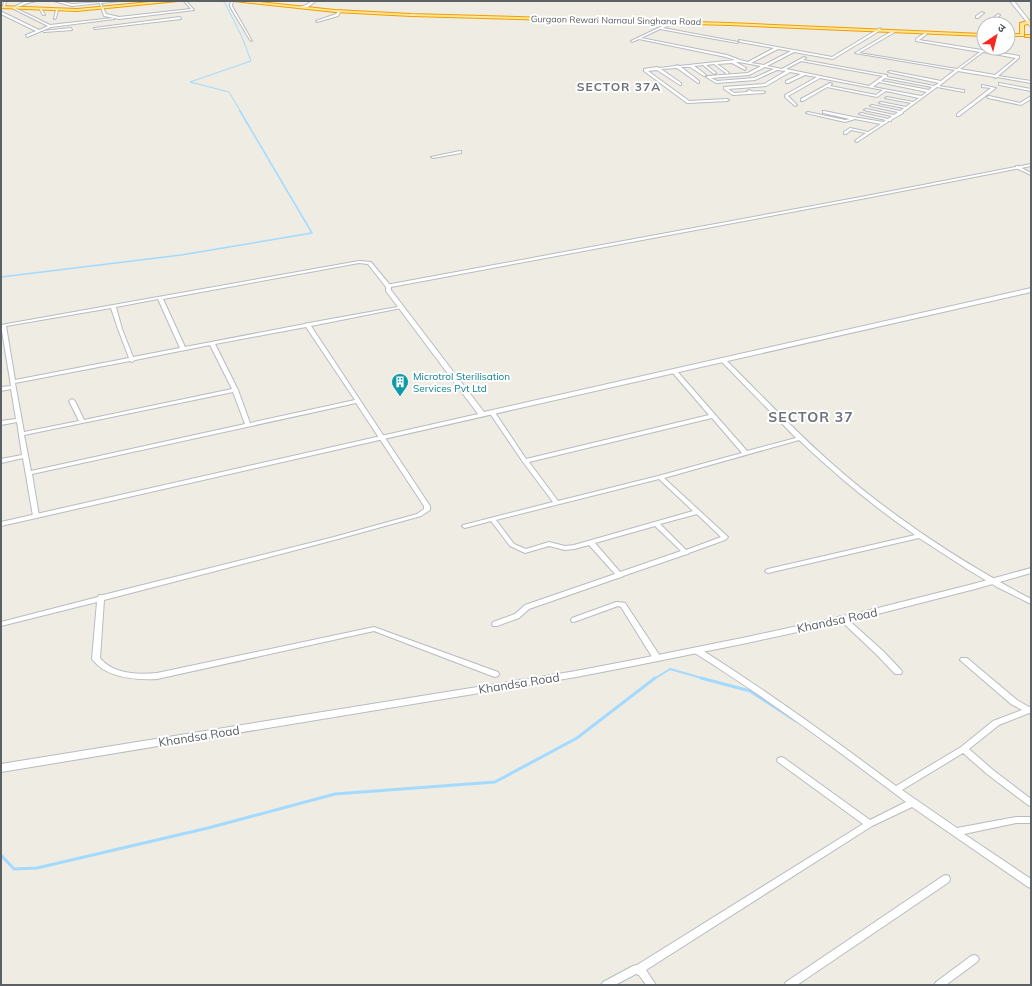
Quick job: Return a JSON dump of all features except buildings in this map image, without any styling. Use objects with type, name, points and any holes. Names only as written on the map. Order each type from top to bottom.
[{"type":"highway","points":[[2,8],[57,10],[176,1]]},
{"type":"highway","points":[[236,1],[340,11],[674,22],[976,35]]},
{"type":"highway","points":[[248,1],[301,7],[316,3],[486,17]]},
{"type":"highway","points":[[1016,36],[1022,35],[1022,25],[1030,22]]},
{"type":"highway","points":[[879,30],[976,35]]},
{"type":"highway","points":[[1022,30],[1029,36]]},
{"type":"highway","points":[[1016,36],[1029,36]]},
{"type":"main road","points":[[1012,1],[1030,22]]},
{"type":"main road","points":[[1017,1],[1030,22]]},
{"type":"street","points":[[2,8],[5,1]]},
{"type":"street","points":[[13,8],[27,2],[34,1]]},
{"type":"street","points":[[55,1],[72,5]]},
{"type":"street","points":[[63,3],[90,2],[101,6],[120,1],[124,4]]},
{"type":"street","points":[[27,36],[50,26],[193,10],[185,1]]},
{"type":"street","points":[[232,1],[231,6],[251,40]]},
{"type":"street","points":[[64,8],[90,2]]},
{"type":"street","points":[[301,7],[316,3]]},
{"type":"street","points":[[101,6],[105,15],[121,18],[134,23]]},
{"type":"street","points":[[13,8],[50,26]]},
{"type":"street","points":[[40,9],[44,14]]},
{"type":"street","points":[[55,18],[57,10]]},
{"type":"street","points":[[138,13],[150,11],[163,14]]},
{"type":"street","points":[[317,21],[337,15],[340,11]]},
{"type":"street","points":[[1,13],[37,32],[71,29]]},
{"type":"street","points":[[978,16],[983,13]]},
{"type":"street","points":[[1,16],[15,23],[32,17]]},
{"type":"street","points":[[95,28],[180,18]]},
{"type":"street","points":[[151,21],[155,26]]},
{"type":"street","points":[[145,26],[183,22]]},
{"type":"street","points":[[632,41],[674,22]]},
{"type":"street","points":[[660,28],[832,58]]},
{"type":"street","points":[[822,64],[879,30]]},
{"type":"street","points":[[894,31],[856,53],[1031,82]]},
{"type":"street","points":[[926,33],[917,40],[976,50]]},
{"type":"street","points":[[638,38],[727,56],[739,61],[789,72],[921,97]]},
{"type":"street","points":[[748,63],[778,48]]},
{"type":"street","points":[[776,69],[756,79],[716,82],[708,77],[728,74],[749,74],[794,51]]},
{"type":"street","points":[[782,70],[810,54]]},
{"type":"street","points":[[858,141],[883,123],[902,112],[976,56]]},
{"type":"street","points":[[995,77],[1019,58],[1009,56]]},
{"type":"street","points":[[801,60],[963,91]]},
{"type":"street","points":[[727,100],[690,102],[645,70],[739,61]]},
{"type":"street","points":[[733,62],[745,69]]},
{"type":"street","points":[[714,63],[737,81]]},
{"type":"street","points":[[703,64],[714,73]]},
{"type":"street","points":[[690,65],[704,75]]},
{"type":"street","points":[[677,66],[698,82]]},
{"type":"street","points":[[657,68],[678,83],[664,84]]},
{"type":"street","points":[[762,92],[733,94],[725,88],[764,84],[789,72]]},
{"type":"street","points":[[870,87],[891,72],[941,82]]},
{"type":"street","points":[[787,82],[804,74]]},
{"type":"street","points":[[795,105],[786,96],[820,77]]},
{"type":"street","points":[[958,115],[1006,79]]},
{"type":"street","points":[[802,100],[836,80]]},
{"type":"street","points":[[878,81],[928,91]]},
{"type":"street","points":[[1000,84],[1031,90]]},
{"type":"street","points":[[743,86],[751,93]]},
{"type":"street","points":[[827,86],[877,96],[886,90]]},
{"type":"street","points":[[983,86],[994,88]]},
{"type":"street","points":[[989,97],[1021,104],[1031,96]]},
{"type":"street","points":[[887,98],[914,103]]},
{"type":"street","points":[[881,103],[907,108]]},
{"type":"street","points":[[872,106],[902,112]]},
{"type":"street","points":[[815,110],[883,123]]},
{"type":"street","points":[[866,110],[896,116]]},
{"type":"street","points":[[808,113],[847,121],[852,118]]},
{"type":"street","points":[[861,114],[890,120]]},
{"type":"street","points":[[845,133],[850,129],[870,133]]},
{"type":"street","points":[[432,157],[460,152]]},
{"type":"street","points":[[388,286],[1031,165]]},
{"type":"street","points":[[1017,167],[1031,174]]},
{"type":"street","points":[[36,516],[2,326],[362,261],[369,264],[388,286],[388,290],[482,414]]},
{"type":"street","points":[[1,524],[1031,290]]},
{"type":"street","points":[[160,298],[183,349]]},
{"type":"street","points":[[113,306],[132,360]]},
{"type":"street","points":[[1,389],[13,384],[183,349],[401,307]]},
{"type":"street","points":[[1,624],[101,597],[322,542],[422,513],[427,510],[427,506],[380,438],[307,324]]},
{"type":"street","points":[[212,344],[235,390],[248,425]]},
{"type":"street","points":[[1,358],[8,357]]},
{"type":"street","points":[[723,360],[800,438],[854,485],[920,536],[957,562],[1031,602]]},
{"type":"street","points":[[674,371],[745,453]]},
{"type":"street","points":[[22,434],[235,390]]},
{"type":"street","points":[[72,401],[82,422]]},
{"type":"street","points":[[29,473],[358,402]]},
{"type":"street","points":[[492,412],[525,461],[556,502]]},
{"type":"street","points":[[525,461],[712,416]]},
{"type":"street","points":[[1,423],[19,420]]},
{"type":"street","points":[[465,526],[660,477],[800,438]]},
{"type":"street","points":[[1,461],[26,456]]},
{"type":"street","points":[[495,624],[517,616],[527,607],[719,542],[725,537],[660,477]]},
{"type":"street","points":[[492,519],[512,545],[522,550],[529,551],[549,544],[568,548],[697,512]]},
{"type":"street","points":[[656,524],[686,552]]},
{"type":"street","points":[[768,572],[920,536]]},
{"type":"street","points":[[590,542],[620,576]]},
{"type":"street","name":"Khandsa Road","points":[[1,768],[552,678],[657,658],[917,602],[1031,570]]},
{"type":"street","points":[[101,597],[96,659],[102,665],[133,677],[157,676],[374,629],[495,674]]},
{"type":"street","points":[[574,620],[618,604],[623,604],[657,658]]},
{"type":"street","points":[[842,618],[898,672]]},
{"type":"street","points":[[696,650],[742,679],[834,743],[913,803],[1031,884]]},
{"type":"street","points":[[964,660],[1014,702],[1030,710]]},
{"type":"street","points":[[896,790],[964,749],[996,723],[1030,710]]},
{"type":"street","points":[[964,749],[990,772],[1031,803]]},
{"type":"street","points":[[781,760],[870,824]]},
{"type":"street","points":[[606,985],[634,969],[639,969],[870,824],[913,803]]},
{"type":"street","points":[[956,832],[1016,820],[1031,820]]},
{"type":"street","points":[[789,985],[946,879]]},
{"type":"street","points":[[939,985],[974,959]]},
{"type":"street","points":[[639,969],[651,985]]},
{"type":"waterway","points":[[222,1],[225,3],[242,37],[251,61],[190,82],[229,92],[241,112]]},
{"type":"waterway","points":[[1,277],[181,255],[312,233],[240,111]]},
{"type":"waterway","points":[[654,679],[670,669],[705,679]]},
{"type":"waterway","points":[[1,855],[14,869],[37,868],[208,828],[335,794],[495,782],[577,738],[655,678]]},
{"type":"waterway","points":[[701,678],[750,691],[796,721]]},
{"type":"place","name":"Microtrol Sterilisation Services Pvt Ltd","points":[[400,397]]},
{"type":"district","name":"SECTOR 37A","points":[[619,86]]},
{"type":"district","name":"SECTOR 37","points":[[811,417]]}]
